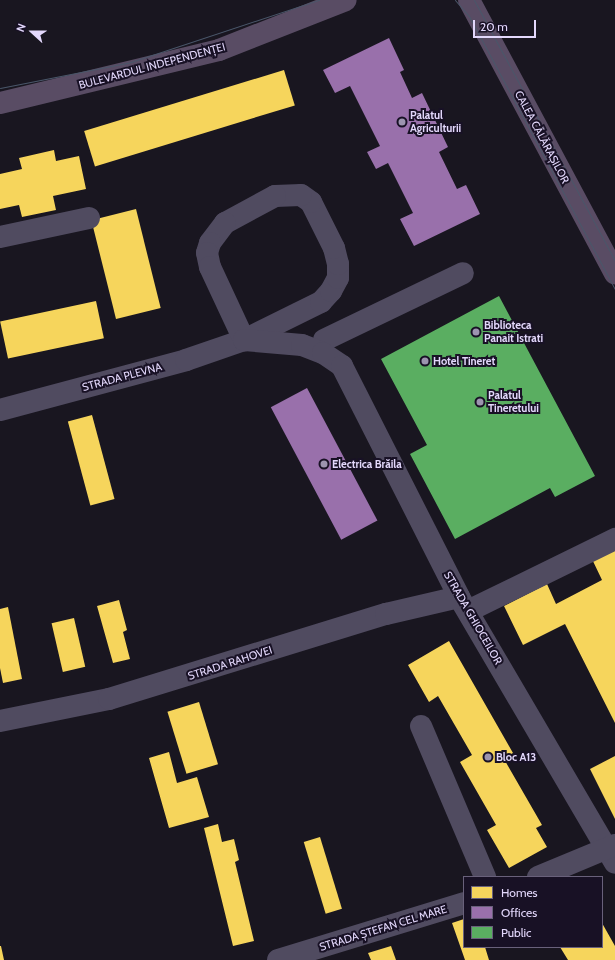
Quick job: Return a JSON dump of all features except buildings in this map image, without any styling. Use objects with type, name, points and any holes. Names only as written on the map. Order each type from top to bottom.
[{"type":"main road","name":"BULEVARDUL INDEPENDENȚEI","points":[[0,103],[218,50],[346,0]]},
{"type":"main road","name":"CALEA CĂLĂRAȘILOR","points":[[470,0],[615,274]]},
{"type":"street","name":"STRADA PLEVNA","points":[[0,410],[186,360],[244,340],[306,312],[321,302],[332,291],[338,278],[338,264],[334,248],[311,202],[301,196],[275,196],[225,223],[210,243],[208,253],[210,267],[244,340]]},
{"type":"street","points":[[0,237],[89,218]]},
{"type":"street","points":[[324,340],[463,273]]},
{"type":"street","name":"STRADA GHIOCEILOR","points":[[306,312],[342,366],[463,604],[613,852]]},
{"type":"street","name":"STRADA GHIOCEILOR","points":[[244,340],[302,345],[323,353],[342,366]]},
{"type":"street","name":"STRADA RAHOVEI","points":[[0,721],[109,699],[386,614],[463,604],[615,539]]},
{"type":"street","points":[[421,726],[485,876]]},
{"type":"street","points":[[541,876],[613,852]]},
{"type":"street","name":"STRADA ȘTEFAN CEL MARE","points":[[278,960],[463,903]]},
{"type":"tram line","points":[[0,88],[131,62],[319,0]]},
{"type":"tram line","points":[[455,0],[469,16],[615,290]]},
{"type":"tram line","points":[[474,0],[615,261]]},
{"type":"place","name":"Palatul Agriculturii","points":[[402,122]]},
{"type":"place","name":"Biblioteca Panait Istrati","points":[[476,332]]},
{"type":"place","name":"Hotel Tineret","points":[[425,361]]},
{"type":"place","name":"Palatul Tineretului","points":[[480,402]]},
{"type":"place","name":"Electrica Brăila","points":[[324,464]]},
{"type":"place","name":"Bloc A13","points":[[488,757]]}]
